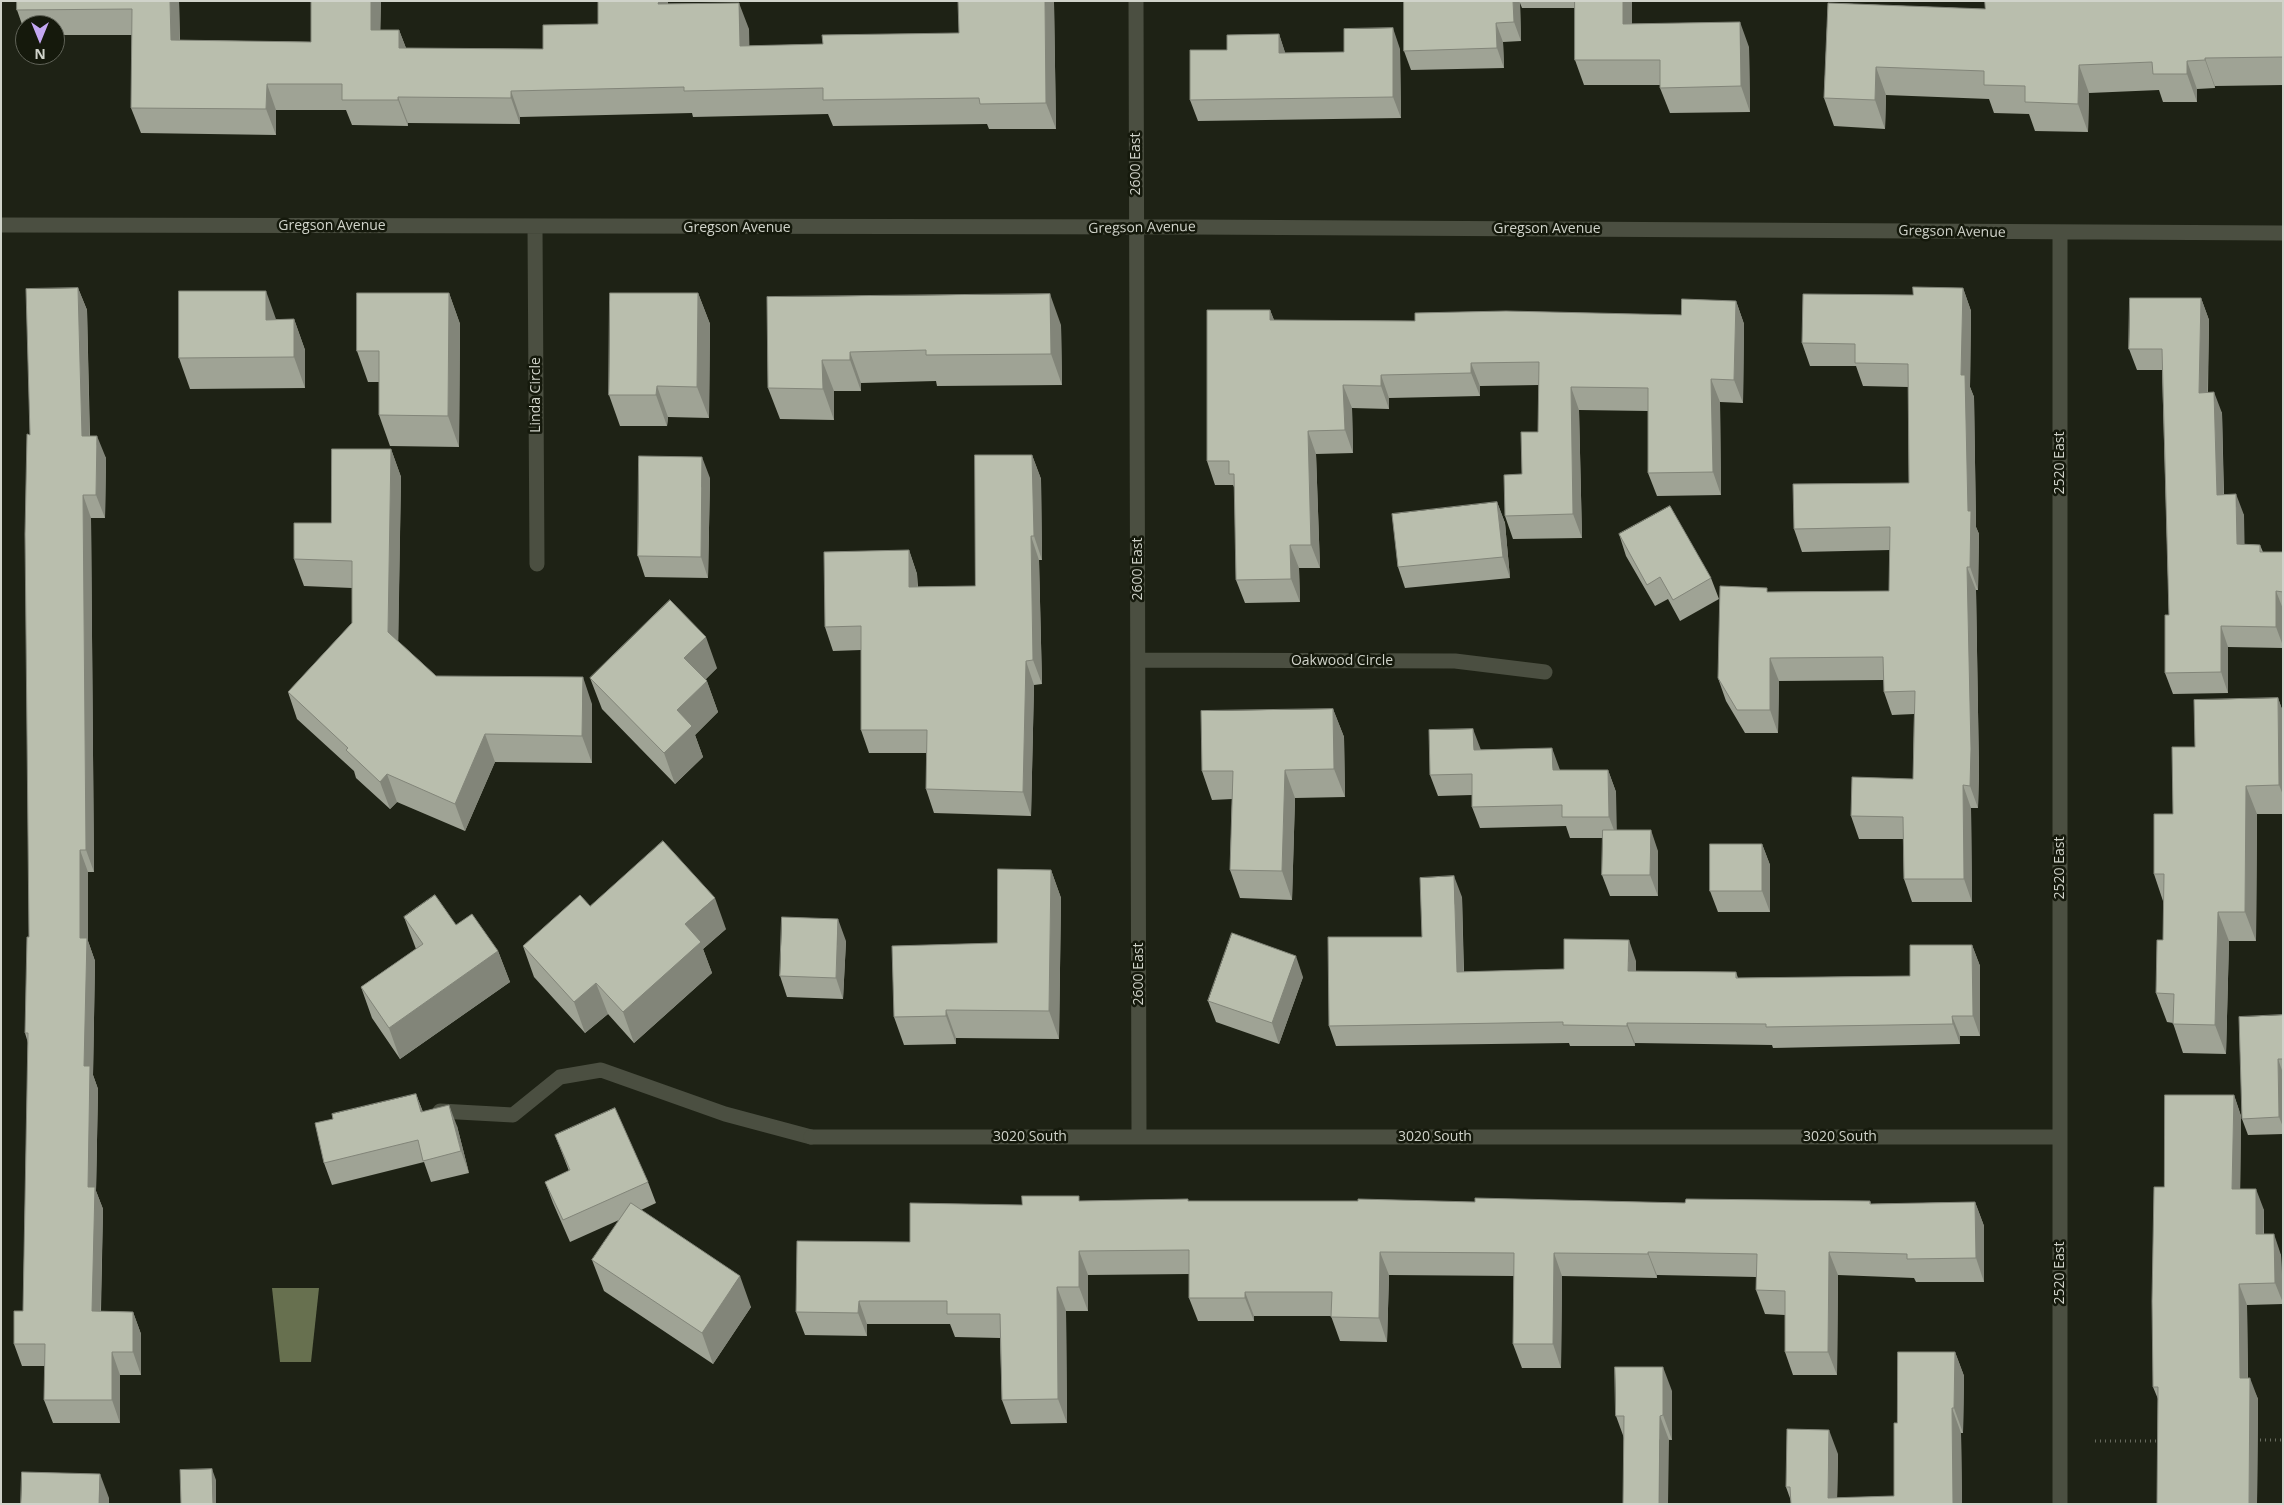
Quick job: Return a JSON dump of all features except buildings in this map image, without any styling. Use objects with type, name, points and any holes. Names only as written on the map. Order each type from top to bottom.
[{"type":"street","name":"2600 East","points":[[1136,1],[1139,1137]]},
{"type":"street","name":"Gregson Avenue","points":[[1,225],[2283,233]]},
{"type":"street","name":"Linda Circle","points":[[535,227],[537,564]]},
{"type":"street","name":"2520 East","points":[[2060,233],[2060,1504]]},
{"type":"street","name":"Oakwood Circle","points":[[1138,660],[1455,661],[1545,672]]},
{"type":"street","name":"3020 South","points":[[440,1111],[513,1115],[560,1077],[601,1070],[724,1114],[811,1137],[2060,1137]]},
{"type":"path","points":[[2253,1440],[2283,1440]]},
{"type":"path","points":[[2095,1441],[2163,1441]]},
{"type":"shaded area","points":[[272,1288],[319,1288],[311,1362],[280,1362]]}]
